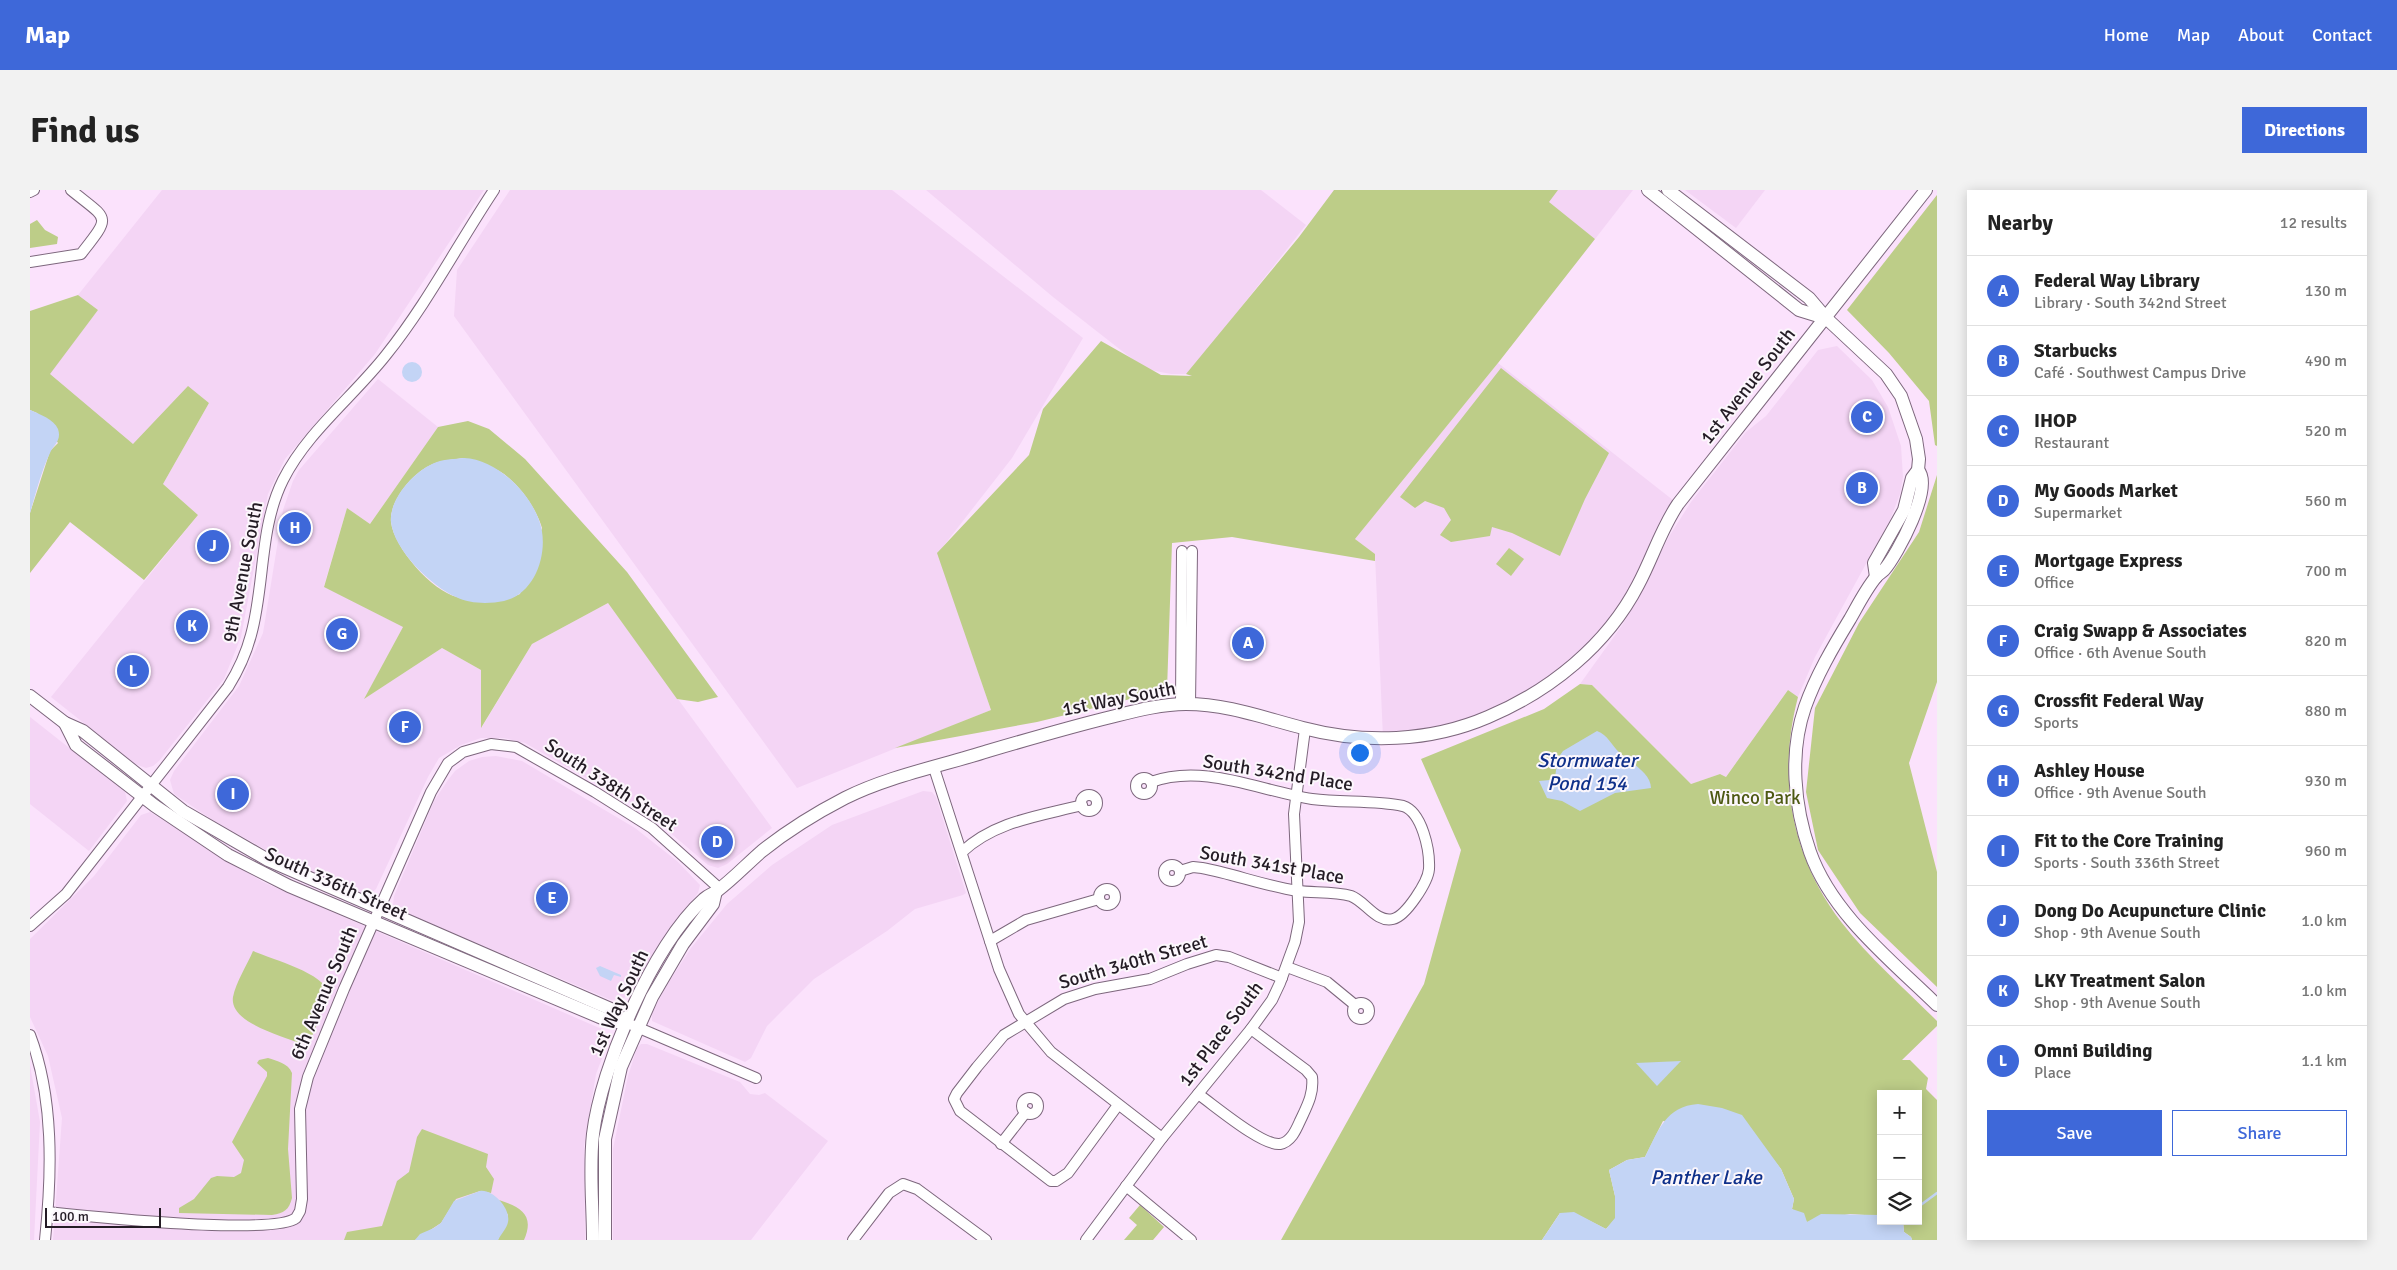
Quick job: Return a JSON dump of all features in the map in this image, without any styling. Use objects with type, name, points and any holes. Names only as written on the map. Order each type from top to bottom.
[{"type":"main road","points":[[1648,190],[1799,310],[1826,318]]},
{"type":"main road","points":[[1668,190],[1808,298],[1826,318],[1875,362],[1901,396],[1916,439],[1920,459],[1918,470],[1922,476],[1921,488],[1910,525],[1885,569],[1876,577],[1830,655],[1805,708],[1795,763],[1798,804],[1810,852],[1828,889],[1851,919],[1937,1005]]},
{"type":"main road","name":"1st Avenue South","points":[[1618,617],[1637,588],[1666,524],[1678,504],[1926,190]]},
{"type":"main road","name":"1st Way South","points":[[593,1240],[593,1134],[608,1067],[683,944],[713,904],[718,890],[785,833],[820,812],[872,786],[1058,730],[1126,713],[1186,704],[1226,707],[1335,735],[1383,738],[1430,734],[1477,722],[1515,704],[1561,675],[1585,655],[1618,617]]},
{"type":"main road","name":"South 336th Street","points":[[30,696],[65,723],[83,731],[183,812],[252,852],[379,910],[613,1010],[632,1025]]},
{"type":"main road","name":"South 336th Street","points":[[65,723],[76,745],[142,796],[204,840],[258,871],[609,1021],[632,1025]]},
{"type":"main road","name":"1st Way South","points":[[605,1240],[605,1139],[632,1025]]},
{"type":"street","points":[[30,192],[34,190]]},
{"type":"street","points":[[30,262],[81,254],[103,226],[103,218],[100,213],[71,190]]},
{"type":"street","name":"9th Avenue South","points":[[30,926],[66,894],[223,695],[242,662],[253,627],[272,510],[286,474],[314,435],[395,344],[494,190]]},
{"type":"street","points":[[1186,704],[1187,551]]},
{"type":"street","name":"1st Place South","points":[[1086,1240],[1162,1138],[1251,1029],[1272,1000],[1287,967],[1298,932],[1298,891],[1294,830],[1296,795],[1306,729]]},
{"type":"street","name":"South 338th Street","points":[[470,748],[498,744],[524,750],[652,828],[718,890]]},
{"type":"street","name":"6th Avenue South","points":[[48,1212],[182,1224],[279,1224],[296,1218],[302,1199],[300,1146],[303,1094],[314,1058],[441,772],[456,756],[470,748]]},
{"type":"street","points":[[934,768],[1009,996],[1024,1022],[1051,1052],[1162,1138]]},
{"type":"street","name":"South 342nd Place","points":[[1151,782],[1182,777],[1212,778],[1330,801],[1394,805],[1408,808],[1415,813],[1420,821],[1428,855]]},
{"type":"street","points":[[962,852],[979,837],[1009,824],[1082,805]]},
{"type":"street","name":"South 341st Place","points":[[1180,871],[1193,868],[1216,871],[1298,891],[1349,895],[1380,916],[1394,919],[1402,915],[1427,879],[1429,868],[1428,855]]},
{"type":"street","points":[[990,940],[1026,920],[1099,898]]},
{"type":"street","name":"South 340th Street","points":[[1001,1144],[960,1112],[954,1099],[994,1044],[1004,1034],[1054,1003],[1095,989],[1150,979],[1210,956],[1229,957],[1282,978]]},
{"type":"street","points":[[1287,967],[1328,982],[1355,1006]]},
{"type":"street","name":"South 336th Street","points":[[632,1025],[756,1078]]},
{"type":"street","points":[[1198,1094],[1260,1138],[1279,1144],[1288,1141],[1296,1130],[1311,1097],[1312,1077],[1306,1070],[1251,1029]]},
{"type":"street","points":[[30,1035],[44,1081],[48,1117],[48,1212],[45,1240]]},
{"type":"street","points":[[1026,1112],[1001,1144],[1041,1175],[1051,1181],[1056,1181],[1068,1173],[1118,1105]]},
{"type":"street","points":[[852,1240],[889,1192],[901,1184],[917,1189],[986,1240]]},
{"type":"street","points":[[1126,1186],[1191,1240]]},
{"type":"shaded area","points":[[162,190],[484,190],[375,354],[285,459],[268,494],[241,637],[224,679],[159,761],[153,766],[146,768],[135,764],[51,697],[198,515],[163,484],[209,403],[188,387],[133,445],[49,374],[98,310],[78,295]]},
{"type":"shaded area","points":[[510,190],[892,190],[1083,338],[1012,458],[938,553],[991,710],[797,788],[454,316],[457,270]]},
{"type":"shaded area","points":[[926,190],[1261,190],[1306,225],[1194,367],[1186,374],[1171,374],[1145,369],[1053,297]]},
{"type":"shaded area","points":[[1558,190],[1633,190],[1595,239],[1548,202]]},
{"type":"shaded area","points":[[1685,190],[1765,190],[1736,228]]},
{"type":"shaded area","points":[[1837,346],[1872,380],[1888,407],[1901,446],[1903,477],[1900,494],[1890,520],[1815,657],[1798,697],[1788,690],[1726,777],[1720,774],[1691,784],[1592,685],[1580,684],[1623,624],[1670,535],[1691,502],[1746,432],[1766,416],[1818,350]]},
{"type":"shaded area","points":[[1498,363],[1678,504],[1640,582],[1585,655],[1485,719],[1383,738],[1375,555],[1355,539]]},
{"type":"shaded area","points":[[378,379],[438,427],[370,524],[347,508],[324,586],[403,627],[365,698],[442,648],[481,670],[482,727],[532,644],[608,603],[772,828],[727,864],[718,868],[708,865],[646,812],[525,743],[504,738],[481,738],[461,745],[439,758],[428,777],[376,889],[369,895],[326,879],[277,856],[214,821],[174,794],[170,780],[174,771],[239,686],[263,633],[283,510],[293,481],[299,470]]},
{"type":"shaded area","points":[[30,717],[125,792],[127,801],[89,851],[30,804]]},
{"type":"shaded area","points":[[496,756],[522,761],[635,828],[677,861],[700,885],[698,893],[664,937],[629,993],[623,999],[611,1000],[399,910],[393,905],[394,896],[434,801],[448,780],[455,771],[469,761],[482,757]]},
{"type":"shaded area","points":[[923,791],[932,792],[936,797],[966,893],[915,909],[887,931],[814,979],[767,1026],[751,1058],[745,1062],[652,1021],[652,1013],[667,985],[691,948],[727,904],[772,865],[832,825]]},
{"type":"shaded area","points":[[150,812],[263,882],[604,1030],[609,1040],[596,1074],[584,1146],[585,1240],[53,1240],[62,1118],[48,1056],[30,1017],[30,939],[94,876],[141,815]]},
{"type":"shaded area","points":[[641,1044],[647,1044],[740,1082],[750,1094],[759,1095],[765,1093],[828,1141],[751,1240],[613,1240],[613,1149],[628,1076],[637,1048]]},
{"type":"shaded area","points":[[30,1065],[40,1122],[34,1240],[30,1240]]},
{"type":"green space","points":[[1334,190],[1558,190],[1549,202],[1595,239],[1498,363],[1355,539],[1375,554],[1375,561],[1232,537],[1172,543],[1167,690],[1037,722],[895,748],[991,710],[937,553],[1029,455],[1043,409],[1101,341],[1161,375],[1192,376],[1186,374],[1299,237]]},
{"type":"green space","points":[[1937,195],[1937,446],[1935,445],[1929,401],[1889,353],[1847,310]]},
{"type":"green space","points":[[37,220],[45,230],[58,237],[57,244],[30,248],[30,224]]},
{"type":"green space","points":[[78,295],[98,310],[50,374],[133,444],[188,386],[209,403],[163,484],[198,515],[144,580],[70,522],[30,573],[30,513],[50,451],[58,443],[37,413],[30,410],[30,311]]},
{"type":"green space","points":[[1501,368],[1609,453],[1585,499],[1560,556],[1512,533],[1492,527],[1490,536],[1451,542],[1440,535],[1451,520],[1444,508],[1425,501],[1415,508],[1400,497]]},
{"type":"green space","points":[[468,421],[489,429],[525,459],[627,572],[718,697],[698,702],[677,699],[608,603],[532,644],[481,728],[481,670],[442,648],[364,699],[403,627],[324,587],[347,508],[370,524],[438,427]],"holes":[[[463,458],[495,469],[510,479],[532,506],[542,528],[520,594],[504,600],[489,602],[457,597],[447,593],[426,577],[407,556],[399,544],[391,522],[393,507],[397,499],[408,483],[420,471],[436,463]]]},
{"type":"green space","points":[[1937,475],[1937,682],[1909,763],[1937,872],[1937,987],[1860,913],[1818,850],[1806,792],[1815,708],[1859,623],[1919,532]]},
{"type":"green space","points":[[1509,548],[1524,559],[1511,576],[1496,564]]},
{"type":"green space","name":"Winco Park","points":[[1580,684],[1592,685],[1691,784],[1720,774],[1726,777],[1788,690],[1798,697],[1792,727],[1789,786],[1800,844],[1811,871],[1825,898],[1842,923],[1875,961],[1937,1021],[1937,1026],[1902,1060],[1910,1060],[1928,1078],[1926,1089],[1937,1100],[1937,1240],[1912,1240],[1904,1232],[1903,1225],[1922,1225],[1922,1090],[1877,1090],[1877,1216],[1850,1214],[1807,1222],[1792,1209],[1794,1199],[1781,1169],[1761,1144],[1663,1121],[1645,1157],[1627,1160],[1609,1170],[1615,1196],[1615,1219],[1606,1229],[1574,1213],[1560,1213],[1542,1240],[1281,1240],[1424,984],[1461,850],[1421,759],[1544,709]]},
{"type":"green space","points":[[253,951],[308,973],[325,986],[329,993],[311,1039],[301,1044],[259,1027],[239,1014],[234,1006],[234,991]]},
{"type":"green space","points":[[268,1058],[285,1065],[292,1073],[288,1149],[292,1198],[288,1208],[283,1212],[272,1215],[179,1213],[179,1208],[194,1199],[211,1178],[217,1176],[234,1177],[241,1173],[244,1160],[232,1142],[267,1076],[267,1072],[257,1063],[259,1060]]},
{"type":"green space","points":[[422,1129],[488,1154],[486,1167],[494,1179],[491,1193],[480,1191],[456,1199],[441,1223],[415,1240],[344,1240],[347,1232],[382,1226],[397,1181],[409,1172],[417,1137]]},
{"type":"green space","points":[[499,1200],[514,1206],[524,1213],[528,1224],[524,1240],[498,1240],[508,1215]]},
{"type":"green space","points":[[1140,1205],[1164,1227],[1153,1240],[1124,1240],[1137,1225],[1129,1218]]},
{"type":"water","points":[[412,362],[419,365],[422,372],[419,379],[412,382],[405,379],[402,372],[405,365]]},
{"type":"water","points":[[30,410],[53,422],[58,429],[59,437],[51,450],[44,468],[30,513]]},
{"type":"water","points":[[464,458],[487,464],[509,478],[527,498],[539,520],[543,544],[538,568],[525,589],[504,601],[492,603],[473,602],[446,592],[415,566],[399,544],[394,533],[391,522],[394,503],[405,486],[421,471],[437,462]]},
{"type":"water","name":"Stormwater Pond 154","points":[[1597,731],[1604,735],[1620,753],[1648,777],[1651,788],[1615,793],[1580,811],[1562,801],[1547,798],[1539,781],[1550,780],[1555,777],[1558,758],[1563,751]]},
{"type":"water","points":[[600,966],[621,975],[621,977],[614,975],[611,981],[600,976],[596,968]]},
{"type":"water","points":[[1681,1061],[1657,1086],[1636,1063]]},
{"type":"water","name":"Panther Lake","points":[[1698,1104],[1722,1108],[1742,1115],[1781,1169],[1794,1199],[1792,1209],[1804,1213],[1807,1222],[1821,1214],[1877,1215],[1877,1225],[1903,1225],[1904,1232],[1912,1240],[1542,1240],[1560,1213],[1574,1212],[1606,1229],[1615,1218],[1615,1196],[1609,1170],[1627,1160],[1645,1157],[1664,1121],[1678,1109]]},
{"type":"water","points":[[480,1191],[490,1193],[500,1201],[507,1211],[507,1224],[498,1240],[415,1240],[420,1234],[441,1223],[454,1201]]},
{"type":"waterway","points":[[1922,1204],[1937,1193]]},
{"type":"place","name":"IHOP","points":[[1867,417]]},
{"type":"place","name":"Starbucks","points":[[1862,488]]},
{"type":"place","name":"Ashley House","points":[[295,528]]},
{"type":"place","name":"Dong Do Acupuncture Clinic","points":[[213,546]]},
{"type":"place","name":"LKY Treatment Salon","points":[[192,626]]},
{"type":"place","name":"Crossfit Federal Way","points":[[342,634]]},
{"type":"place","name":"Federal Way Library","points":[[1248,643]]},
{"type":"place","name":"Omni Building","points":[[133,671]]},
{"type":"place","name":"Craig Swapp & Associates","points":[[405,727]]},
{"type":"place","name":"Fit to the Core Training","points":[[233,794]]},
{"type":"place","name":"My Goods Market","points":[[717,842]]},
{"type":"place","name":"Mortgage Express","points":[[552,898]]}]
